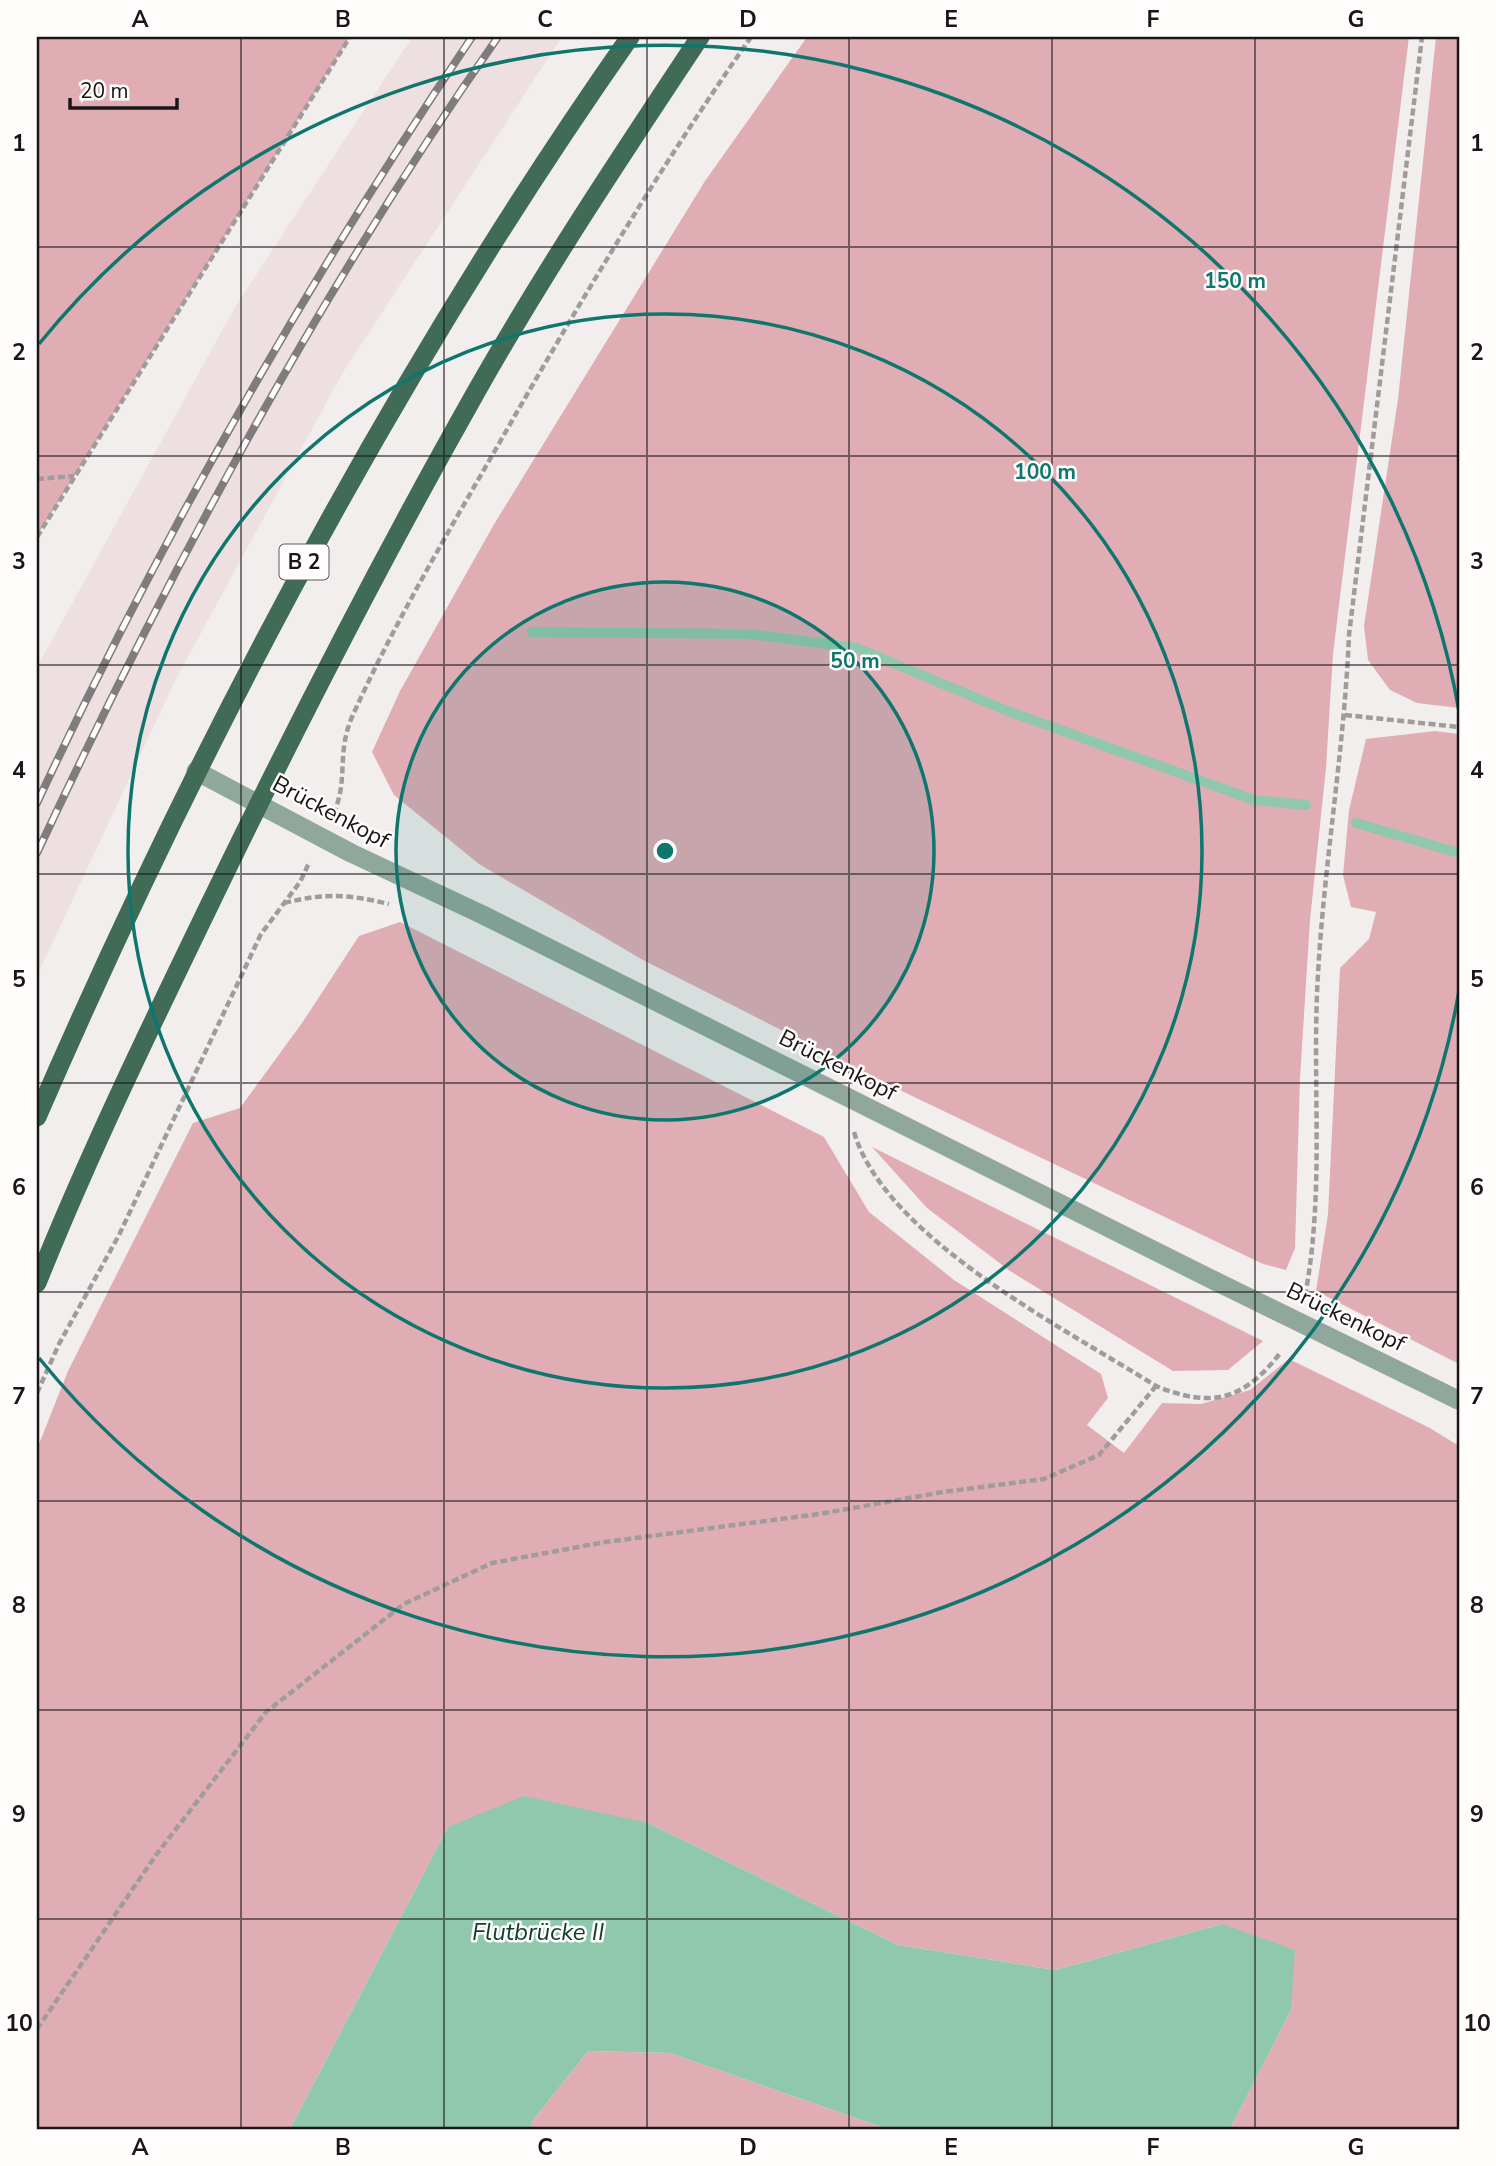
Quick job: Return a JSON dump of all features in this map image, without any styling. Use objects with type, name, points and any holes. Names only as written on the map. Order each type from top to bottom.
[{"type":"main road","name":"B 2","points":[[37,1117],[85,1005],[196,771],[288,591],[478,264],[630,37]]},
{"type":"main road","points":[[37,1283],[64,1215],[259,802],[478,389],[700,37]]},
{"type":"street","name":"Brückenkopf","points":[[196,771],[321,837],[1459,1400]]},
{"type":"path","points":[[37,537],[350,37]]},
{"type":"path","points":[[37,1393],[59,1344],[119,1235],[261,934],[300,881],[342,797],[341,755],[351,719],[398,626],[530,390],[662,172],[751,37]]},
{"type":"path","points":[[1304,1306],[1318,1174],[1317,995],[1331,822],[1345,715],[1349,635],[1422,37]]},
{"type":"path","points":[[37,479],[75,475]]},
{"type":"path","points":[[1345,715],[1459,727]]},
{"type":"path","points":[[861,1154],[901,1210],[944,1249],[1156,1386],[1186,1398],[1208,1400],[1228,1395],[1259,1377],[1281,1352]]},
{"type":"path","points":[[37,2029],[156,1855],[266,1712],[404,1604],[492,1563],[605,1542],[819,1514],[943,1492],[1044,1479],[1099,1455],[1156,1386]]},
{"type":"shaded area","points":[[37,37],[350,37],[37,536]]},
{"type":"shaded area","points":[[412,37],[562,37],[342,374],[175,681],[37,976],[37,667],[235,307]]},
{"type":"shaded area","points":[[807,37],[1409,37],[1333,654],[1326,768],[1310,920],[1300,1078],[1295,1248],[1286,1270],[1263,1264],[908,1094],[643,960],[479,864],[394,795],[372,752],[400,691],[493,526],[705,181]]},
{"type":"shaded area","points":[[1436,37],[1459,37],[1459,708],[1417,703],[1390,690],[1368,660],[1364,626],[1398,399]]},
{"type":"shaded area","points":[[1435,731],[1459,734],[1459,1364],[1316,1291],[1328,1214],[1340,968],[1369,939],[1376,912],[1351,907],[1343,875],[1349,810],[1366,739]]},
{"type":"shaded area","points":[[400,922],[824,1137],[869,1212],[954,1280],[1101,1374],[1108,1398],[1087,1425],[1124,1453],[1162,1403],[1201,1404],[1250,1390],[1289,1359],[1430,1428],[1459,1446],[1459,2129],[1230,2129],[1291,2010],[1222,1924],[1055,1970],[898,1945],[648,1823],[448,1827],[290,2129],[37,2129],[37,1449],[68,1371],[193,1123],[240,1108],[302,1023],[359,936]]},
{"type":"shaded area","points":[[872,1147],[1263,1341],[1228,1370],[1173,1371],[1010,1271],[927,1208]]},
{"type":"shaded area","points":[[588,2051],[670,2053],[887,2129],[530,2129],[533,2120]]},
{"type":"water","name":"Flutbrücke II","points":[[524,1796],[648,1823],[898,1945],[1055,1970],[1222,1924],[1295,1950],[1291,2010],[1230,2129],[887,2129],[670,2053],[588,2051],[533,2120],[530,2129],[290,2129],[448,1827]]},
{"type":"waterway","points":[[532,632],[751,634],[857,648],[1005,710],[1254,800],[1306,805]]},
{"type":"waterway","points":[[1356,823],[1459,853]]},
{"type":"railway","points":[[37,803],[134,605],[240,411],[352,222],[472,37]]},
{"type":"railway","points":[[37,853],[140,642],[250,435],[369,232],[498,37]]}]
